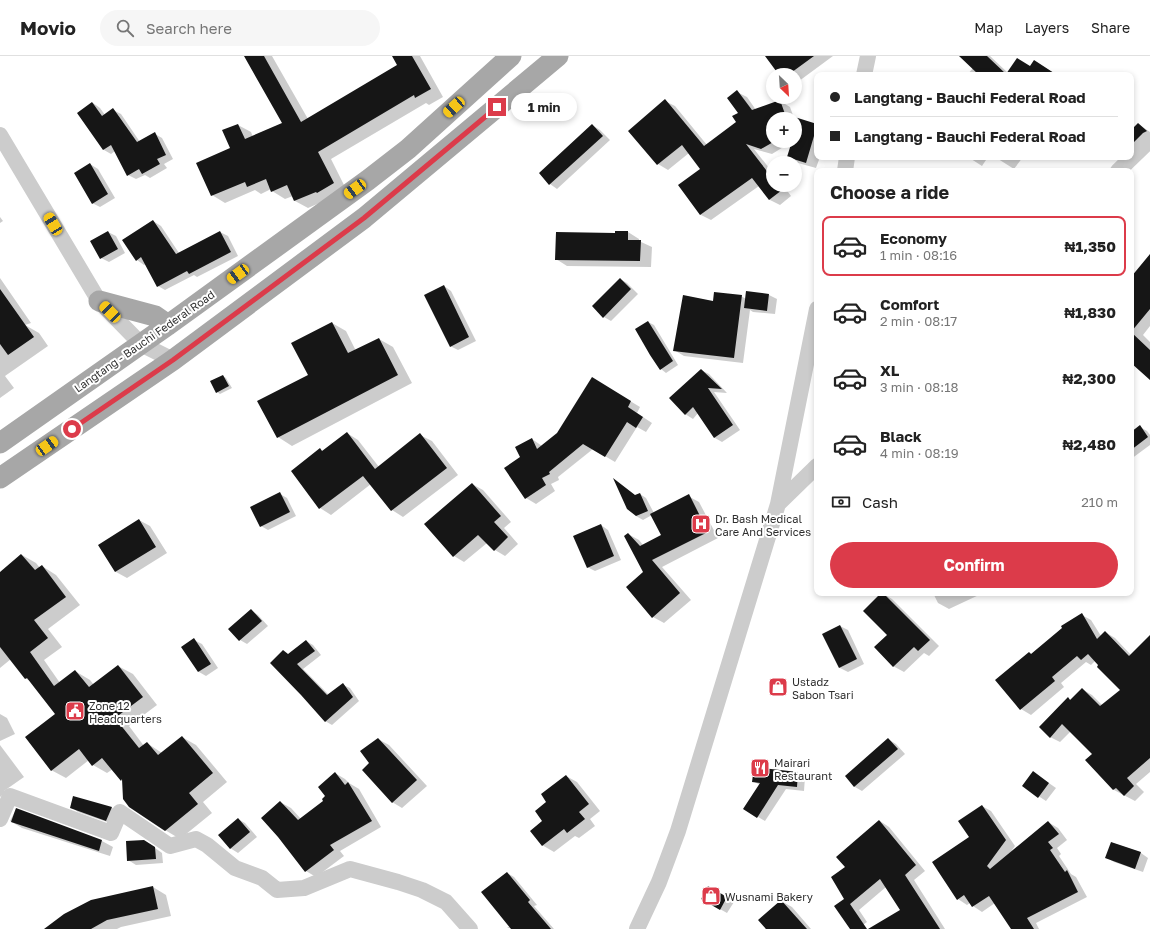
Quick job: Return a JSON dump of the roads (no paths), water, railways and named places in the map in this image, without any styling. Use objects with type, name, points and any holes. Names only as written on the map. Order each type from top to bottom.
[{"type":"main road","name":"Langtang - Bauchi Federal Road","points":[[0,443],[168,326],[368,180],[408,148],[511,56]]},
{"type":"main road","points":[[0,478],[173,360],[364,218],[558,56]]},
{"type":"main road","points":[[99,301],[155,316],[168,326]]},
{"type":"street","points":[[865,72],[868,56]]},
{"type":"street","points":[[0,135],[99,301],[141,344],[173,360]]},
{"type":"street","points":[[1134,156],[1150,140]]},
{"type":"street","points":[[1121,168],[1129,160]]},
{"type":"street","points":[[637,929],[659,882],[678,831],[778,504],[814,324]]},
{"type":"street","points":[[778,504],[814,469]]},
{"type":"street","points":[[0,818],[10,796],[111,833],[120,812],[170,846],[196,839],[207,845],[235,868],[262,878],[277,890],[304,888],[350,869],[422,890],[446,902],[470,929]]},
{"type":"place","name":"Dr. Bash Medical Care And Services","points":[[701,524]]},
{"type":"place","name":"Ustadz Sabon Tsari","points":[[778,687]]},
{"type":"place","name":"Zone 12 Headquarters","points":[[75,711]]},
{"type":"place","name":"Mairari Restaurant","points":[[760,768]]},
{"type":"place","name":"Wusnami Bakery","points":[[711,896]]}]
